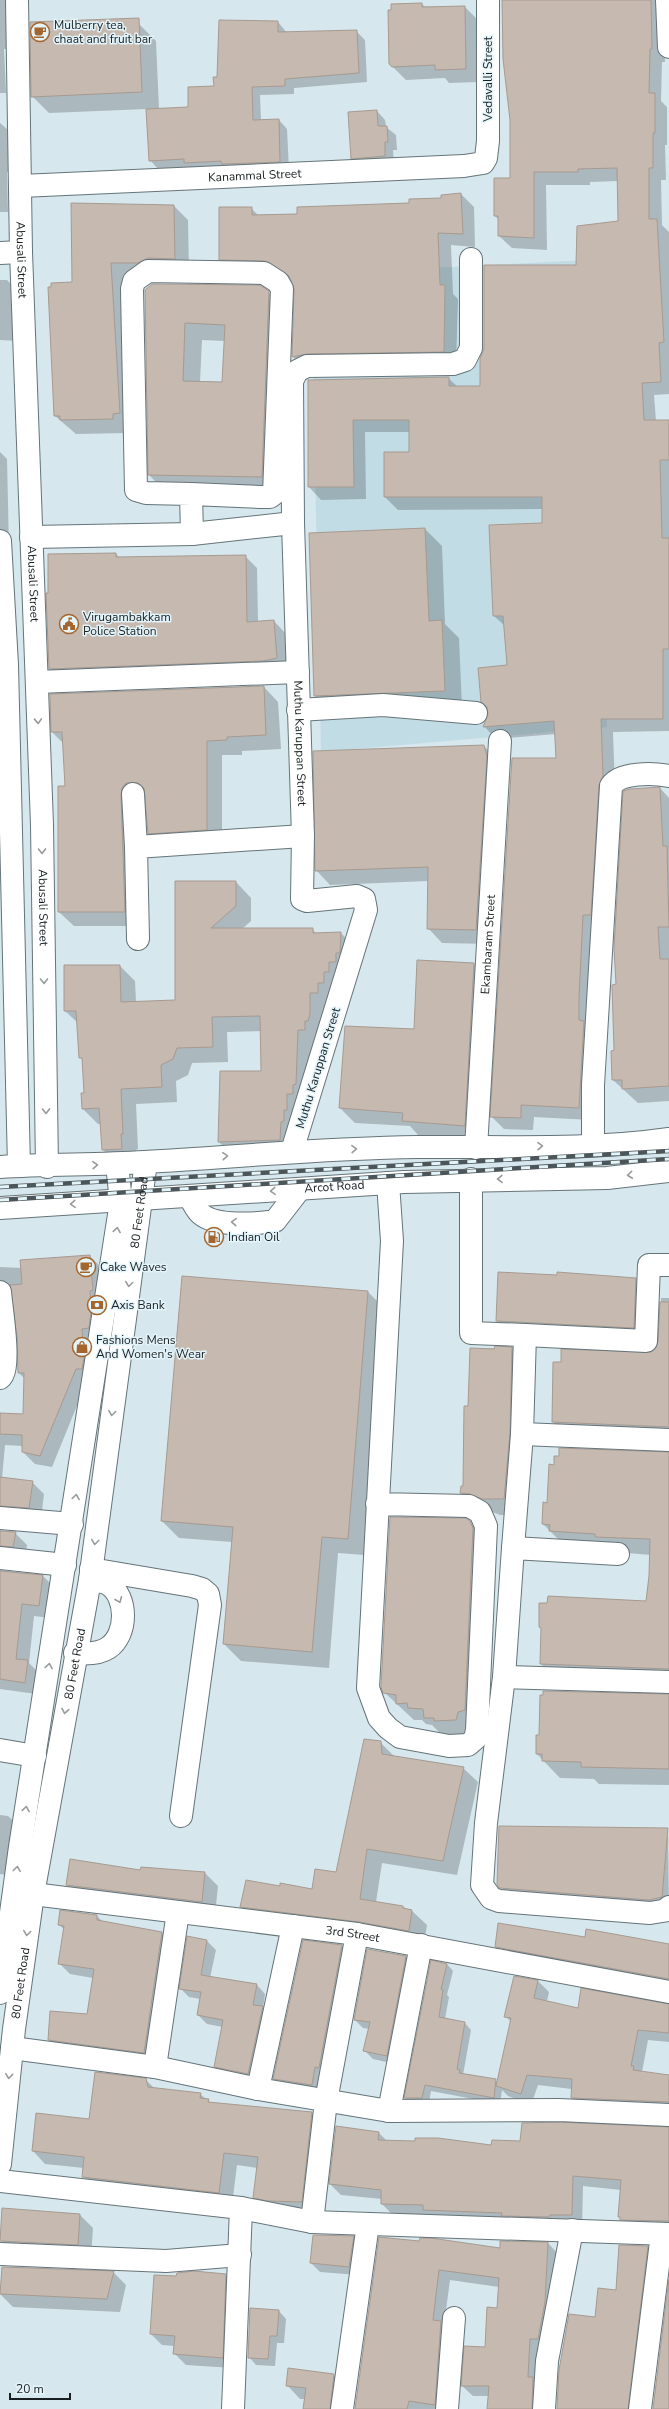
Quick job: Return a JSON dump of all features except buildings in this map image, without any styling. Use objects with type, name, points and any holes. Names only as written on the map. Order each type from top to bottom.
[{"type":"street","name":"Abusali Street","points":[[17,0],[21,186],[10,252],[34,591],[47,1167]]},
{"type":"street","name":"Vedavalli Street","points":[[486,158],[488,0]]},
{"type":"street","points":[[667,0],[669,47]]},
{"type":"street","name":"Kanammal Street","points":[[21,186],[464,166],[483,163],[486,158]]},
{"type":"street","name":"Muthu Karuppan Street","points":[[292,1151],[366,910],[364,899],[357,896],[307,901],[302,899],[302,836],[293,523],[292,382],[297,371],[307,366],[453,364],[465,360],[470,348],[470,259]]},
{"type":"street","points":[[148,271],[264,273],[278,282],[282,289],[274,494],[270,497],[191,494],[146,493],[136,490],[132,289],[134,281],[148,271]]},
{"type":"street","points":[[191,494],[192,534]]},
{"type":"street","points":[[31,537],[192,534],[293,523]]},
{"type":"street","points":[[0,541],[6,827],[9,1166],[47,1167],[118,1164],[292,1151],[418,1147],[476,1148],[593,1145],[669,1139]]},
{"type":"street","points":[[1,594],[34,591]]},
{"type":"street","points":[[37,682],[298,672]]},
{"type":"street","points":[[298,710],[383,705],[476,713]]},
{"type":"street","name":"Ekambaram Street","points":[[476,1148],[500,741]]},
{"type":"street","points":[[593,1145],[594,1085],[611,786],[614,781],[624,776],[669,776]]},
{"type":"street","points":[[133,794],[138,940]]},
{"type":"street","points":[[136,847],[302,836]]},
{"type":"street","name":"80 Feet Road","points":[[0,1993],[35,1756],[72,1524],[131,1201],[146,1162]]},
{"type":"street","name":"80 Feet Road","points":[[0,2164],[12,2048],[16,1891],[75,1654],[90,1574],[131,1201],[118,1164]]},
{"type":"street","name":"Arcot Road","points":[[0,1208],[131,1201],[388,1183],[608,1178],[669,1171]]},
{"type":"street","points":[[471,1180],[471,1333],[646,1341],[649,1264],[669,1265]]},
{"type":"street","points":[[377,1504],[469,1506],[480,1512],[486,1526],[477,1730],[475,1739],[468,1745],[449,1746],[400,1737],[388,1728],[379,1718],[368,1688],[377,1504],[392,1241],[388,1183]]},
{"type":"street","points":[[189,1196],[202,1215],[212,1220],[260,1224],[275,1221],[299,1190]]},
{"type":"street","points":[[0,1292],[6,1353],[6,1370],[0,1378]]},
{"type":"street","points":[[525,1335],[522,1434],[504,1677],[486,1823],[482,1885],[491,1898],[499,1901],[650,1913],[668,1910],[669,1906]]},
{"type":"street","points":[[522,1434],[669,1440]]},
{"type":"street","points":[[0,1518],[72,1524]]},
{"type":"street","points":[[513,1548],[618,1554]]},
{"type":"street","points":[[0,1558],[65,1565]]},
{"type":"street","points":[[75,1654],[92,1654],[108,1648],[118,1638],[123,1624],[122,1608],[115,1590],[107,1583],[90,1574]]},
{"type":"street","points":[[90,1574],[192,1586],[202,1589],[208,1594],[210,1605],[181,1816]]},
{"type":"street","points":[[504,1677],[669,1682]]},
{"type":"street","points":[[0,1750],[35,1756]]},
{"type":"street","name":"3rd Street","points":[[16,1891],[357,1934],[669,1992]]},
{"type":"street","points":[[155,2067],[178,1912]]},
{"type":"street","points":[[258,2089],[293,1926]]},
{"type":"street","points":[[312,2222],[326,2101],[357,1934]]},
{"type":"street","points":[[389,2111],[421,1945]]},
{"type":"street","points":[[12,2048],[155,2067],[258,2089],[389,2111],[559,2110],[669,2115]]},
{"type":"street","points":[[0,2181],[241,2208],[312,2222],[665,2234],[640,2409]]},
{"type":"street","points":[[233,2409],[241,2208]]},
{"type":"street","points":[[342,2409],[368,2224]]},
{"type":"street","points":[[544,2409],[547,2361],[572,2230]]},
{"type":"street","points":[[0,2254],[166,2261],[240,2255]]},
{"type":"street","points":[[447,2409],[454,2318]]},
{"type":"shaded area","points":[[588,260],[607,727],[321,752],[311,274]]},
{"type":"railway","points":[[0,1187],[669,1151]]},
{"type":"railway","points":[[0,1200],[669,1159]]},
{"type":"place","name":"Mulberry tea, chaat and fruit bar","points":[[40,32]]},
{"type":"place","name":"Virugambakkam Police Station","points":[[69,624]]},
{"type":"place","name":"Indian Oil","points":[[214,1237]]},
{"type":"place","name":"Cake Waves","points":[[86,1267]]},
{"type":"place","name":"Axis Bank","points":[[97,1305]]},
{"type":"place","name":"Fashions Mens And Women's Wear","points":[[82,1347]]}]
